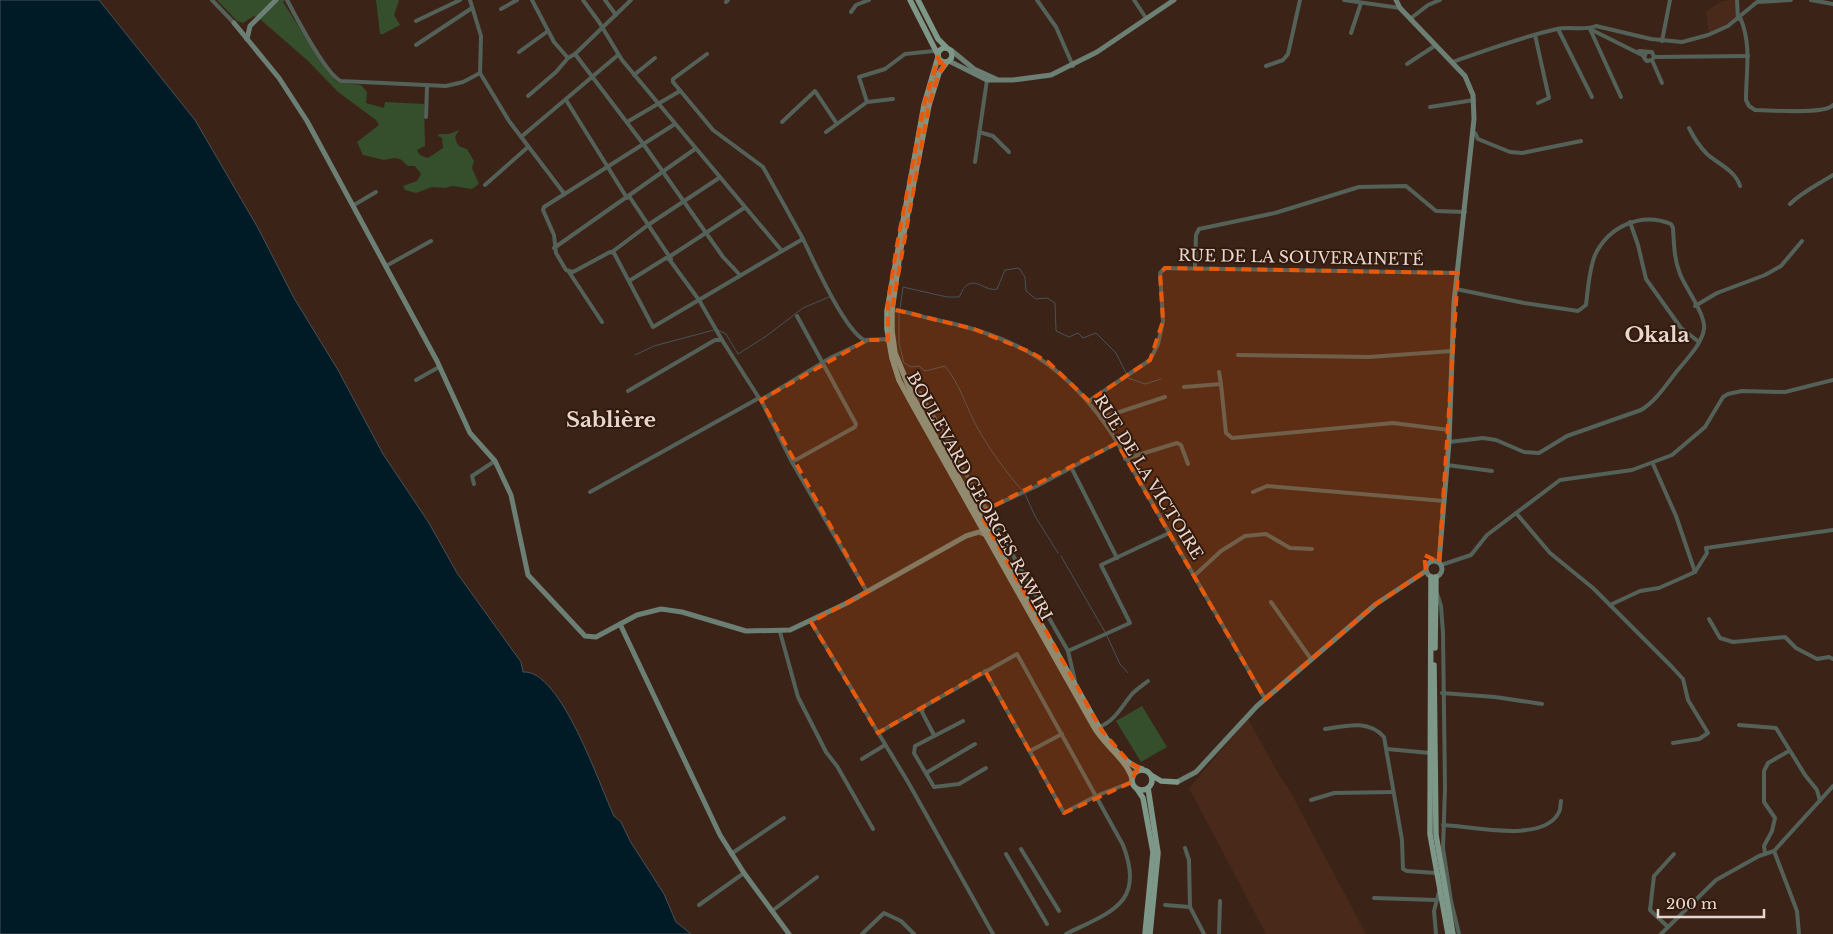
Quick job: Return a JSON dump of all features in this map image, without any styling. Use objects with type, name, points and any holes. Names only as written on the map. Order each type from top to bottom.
[{"type":"main road","points":[[234,24],[242,26],[250,24],[276,0]]},
{"type":"main road","points":[[910,0],[941,61],[948,61],[987,80],[1042,77],[1073,66],[1174,0]]},
{"type":"main road","points":[[918,0],[938,39],[979,71],[999,80]]},
{"type":"main road","points":[[1396,0],[1400,8],[1465,76],[1472,88],[1474,100],[1466,212],[1456,289],[1449,442],[1440,564],[1442,573],[1433,577]]},
{"type":"main road","points":[[234,24],[285,86],[322,146],[439,367],[470,433],[495,461],[511,495],[526,570],[531,580],[588,638],[596,637],[642,613],[667,609],[740,630],[780,632],[794,629],[867,592],[973,533],[978,528],[978,520]]},
{"type":"main road","points":[[247,39],[250,24]]},
{"type":"main road","points":[[936,54],[942,48],[949,49]]},
{"type":"main road","points":[[948,61],[952,56],[949,49]]},
{"type":"main road","name":"BOULEVARD GEORGES RAWIRI","points":[[936,54],[924,105],[888,301],[888,339],[894,365],[903,387],[1096,731],[1126,766],[1132,780]]},
{"type":"main road","name":"BOULEVARD GEORGES RAWIRI","points":[[948,61],[937,76],[929,106],[900,253],[897,310],[892,336],[900,369],[1099,726],[1110,742],[1130,763],[1142,769]]},
{"type":"main road","points":[[973,533],[981,532],[986,535]]},
{"type":"main road","points":[[1137,789],[1177,782],[1196,772],[1265,699],[1311,658],[1376,604],[1426,571],[1428,563],[1433,561],[1440,564]]},
{"type":"main road","points":[[1426,571],[1433,577],[1435,588],[1436,836],[1453,934]]},
{"type":"main road","points":[[1433,577],[1430,834],[1448,934]]},
{"type":"main road","points":[[620,624],[706,808],[731,854],[789,934]]},
{"type":"main road","points":[[1145,934],[1153,852],[1143,798],[1132,780],[1135,772],[1142,769],[1161,781],[1177,782]]},
{"type":"main road","points":[[1150,934],[1158,853],[1148,799],[1151,775]]},
{"type":"street","points":[[212,0],[234,24]]},
{"type":"street","points":[[287,0],[324,63],[338,80],[427,86],[457,84],[480,73]]},
{"type":"street","points":[[416,21],[460,0]]},
{"type":"street","points":[[470,0],[481,36],[480,73],[521,138],[563,192],[563,195]]},
{"type":"street","points":[[501,9],[517,0]]},
{"type":"street","points":[[532,0],[562,55],[568,58]]},
{"type":"street","points":[[583,0],[618,55],[718,178],[782,252]]},
{"type":"street","points":[[605,0],[616,15]]},
{"type":"street","points":[[528,96],[556,72],[568,58],[575,54],[631,0]]},
{"type":"street","points":[[851,12],[856,5],[869,0]]},
{"type":"street","points":[[1037,0],[1056,27],[1073,66]]},
{"type":"street","points":[[1134,0],[1146,18]]},
{"type":"street","points":[[1266,66],[1283,60],[1288,54],[1300,0]]},
{"type":"street","points":[[1344,0],[1400,8]]},
{"type":"street","points":[[1410,19],[1428,5],[1440,0]]},
{"type":"street","points":[[1662,40],[1670,0]]},
{"type":"street","points":[[1737,0],[1739,18],[1746,29],[1748,56],[1746,100],[1751,108],[1826,110],[1833,105]]},
{"type":"street","points":[[1452,62],[1535,34],[1558,29],[1590,28],[1596,26],[1662,40],[1682,42],[1724,28],[1739,18],[1751,4],[1756,2],[1791,0]]},
{"type":"street","points":[[1810,0],[1833,4]]},
{"type":"street","points":[[1351,33],[1361,3]]},
{"type":"street","points":[[416,45],[472,8]]},
{"type":"street","points":[[1590,28],[1645,54],[1647,61],[1653,58],[1748,56]]},
{"type":"street","points":[[1590,28],[1621,97]]},
{"type":"street","points":[[1558,29],[1592,97]]},
{"type":"street","points":[[519,52],[548,31]]},
{"type":"street","points":[[1535,34],[1549,98],[1538,103]]},
{"type":"street","points":[[1407,64],[1436,45]]},
{"type":"street","points":[[1645,54],[1650,51],[1662,83]]},
{"type":"street","points":[[575,54],[664,172],[723,257],[740,275]]},
{"type":"street","points":[[707,54],[673,79],[680,91],[713,130],[763,167],[840,310],[857,334],[867,340]]},
{"type":"street","points":[[867,102],[859,77],[885,69],[905,54],[936,54]]},
{"type":"street","points":[[521,138],[593,79],[618,55]]},
{"type":"street","points":[[634,75],[655,58]]},
{"type":"street","points":[[975,162],[987,80]]},
{"type":"street","points":[[426,117],[427,86]]},
{"type":"street","points":[[627,122],[680,91]]},
{"type":"street","points":[[782,122],[815,91],[837,124]]},
{"type":"street","points":[[826,132],[867,102],[893,99]]},
{"type":"street","points":[[566,100],[608,167],[649,224],[670,259],[699,300],[760,399],[792,462],[867,592]]},
{"type":"street","points":[[1430,107],[1474,100]]},
{"type":"street","points":[[602,322],[570,272],[566,270],[554,248],[554,235],[542,210],[675,124]]},
{"type":"street","points":[[1689,128],[1699,146],[1709,156],[1723,164],[1740,186]]},
{"type":"street","points":[[978,132],[993,136],[1009,152]]},
{"type":"street","points":[[1473,133],[1475,133],[1478,139],[1510,152],[1535,152],[1581,141]]},
{"type":"street","points":[[485,185],[528,147]]},
{"type":"street","points":[[554,248],[695,149]]},
{"type":"street","points":[[1790,204],[1799,195],[1815,188],[1833,175]]},
{"type":"street","points":[[570,272],[612,252],[649,224],[718,178]]},
{"type":"street","points":[[1195,267],[1196,236],[1199,229],[1275,213],[1359,187],[1401,185],[1409,187],[1436,211],[1466,212]]},
{"type":"street","points":[[354,205],[376,192]]},
{"type":"street","points":[[629,282],[666,258],[670,259],[744,208]]},
{"type":"street","points":[[1449,442],[1483,438],[1529,453],[1543,451],[1568,436],[1647,407],[1699,342],[1703,334],[1704,321],[1695,306],[1677,264],[1671,224],[1652,220],[1630,222],[1616,229],[1599,248],[1593,262],[1586,305],[1578,311],[1524,303],[1456,289]]},
{"type":"street","points":[[1630,222],[1646,279],[1681,328],[1699,342]]},
{"type":"street","points":[[612,252],[653,327],[803,240]]},
{"type":"street","points":[[386,266],[431,241]]},
{"type":"street","points":[[1695,306],[1717,293],[1765,275],[1781,266],[1802,241]]},
{"type":"street","name":"RUE DE LA SOUVERAINETÉ","points":[[1089,401],[1150,360],[1158,344],[1163,322],[1160,280],[1162,269],[1172,266],[1458,273]]},
{"type":"street","name":"RUE DE LA VICTOIRE","points":[[897,310],[979,331],[1028,351],[1048,362],[1089,401],[1117,443],[1195,575],[1265,699]]},
{"type":"street","points":[[792,462],[855,427],[856,424],[797,316]]},
{"type":"street","points":[[590,492],[760,399],[823,362],[867,340],[888,339]]},
{"type":"street","points":[[628,391],[715,340],[722,340]]},
{"type":"street","points":[[1238,355],[1369,357],[1452,351]]},
{"type":"street","points":[[416,380],[439,367]]},
{"type":"street","points":[[1219,372],[1226,433],[1232,438],[1393,423],[1449,430]]},
{"type":"street","points":[[1440,564],[1471,555],[1487,536],[1560,480],[1632,470],[1653,464],[1672,455],[1708,424],[1723,397],[1728,394],[1742,391],[1785,392],[1833,380]]},
{"type":"street","points":[[1184,387],[1221,384]]},
{"type":"street","points":[[920,393],[948,441],[947,448]]},
{"type":"street","points":[[1101,418],[1165,397]]},
{"type":"street","points":[[939,442],[947,448],[987,509],[1036,599],[1068,651],[1076,686]]},
{"type":"street","points":[[1125,459],[1177,442],[1181,445],[1188,464]]},
{"type":"street","points":[[987,509],[1117,443]]},
{"type":"street","points":[[474,484],[472,476],[495,461]]},
{"type":"street","points":[[1653,464],[1676,516],[1695,572]]},
{"type":"street","points":[[1447,465],[1492,471]]},
{"type":"street","points":[[1070,467],[1117,558]]},
{"type":"street","points":[[1253,492],[1268,486],[1444,501]]},
{"type":"street","points":[[1516,513],[1550,552],[1587,582],[1662,655],[1683,679],[1688,700],[1708,733],[1698,739],[1672,743]]},
{"type":"street","points":[[1610,605],[1640,591],[1659,588],[1695,572],[1707,552],[1706,548],[1833,530]]},
{"type":"street","points":[[1068,651],[1130,623],[1101,568],[1103,564],[1169,533]]},
{"type":"street","points":[[1195,575],[1221,551],[1245,536],[1266,534],[1290,548],[1312,549]]},
{"type":"street","points":[[1435,588],[1441,606],[1445,788],[1443,848],[1447,878],[1460,934]]},
{"type":"street","points":[[1271,602],[1311,658]]},
{"type":"street","points":[[1709,619],[1720,638],[1733,642],[1785,637],[1796,648],[1817,660],[1829,657],[1833,660]]},
{"type":"street","points":[[811,622],[920,802],[993,934]]},
{"type":"street","points":[[780,632],[798,697],[826,752],[837,766],[873,829]]},
{"type":"street","points":[[878,733],[984,671],[1017,654],[1127,854],[1130,867],[1126,899],[1116,909],[1066,934]]},
{"type":"street","points":[[984,671],[1064,813],[1132,780]]},
{"type":"street","points":[[1099,726],[1113,718],[1124,708],[1135,691],[1148,681]]},
{"type":"street","points":[[1442,693],[1495,697],[1542,704]]},
{"type":"street","points":[[924,707],[922,712],[934,735]]},
{"type":"street","points":[[964,721],[934,735],[915,746],[913,750],[933,786],[942,787],[959,784],[986,768]]},
{"type":"street","points":[[1325,729],[1356,724],[1365,725],[1381,734],[1386,749],[1402,840],[1403,870],[1436,873]]},
{"type":"street","points":[[1739,725],[1776,728],[1789,751],[1817,790],[1820,801]]},
{"type":"street","points":[[1030,751],[1062,734]]},
{"type":"street","points":[[926,773],[975,744]]},
{"type":"street","points":[[862,759],[885,745]]},
{"type":"street","points":[[1386,749],[1430,753]]},
{"type":"street","points":[[1765,853],[1764,846],[1772,830],[1775,818],[1764,802],[1764,771],[1768,763],[1789,751]]},
{"type":"street","points":[[1661,934],[1716,880],[1765,853],[1774,851],[1833,786]]},
{"type":"street","points":[[1310,800],[1334,793],[1393,792]]},
{"type":"street","points":[[1443,825],[1478,829],[1533,830],[1542,827],[1556,816],[1559,812],[1561,801]]},
{"type":"street","points":[[731,854],[784,818]]},
{"type":"street","points":[[1021,848],[1058,912]]},
{"type":"street","points":[[1185,848],[1189,860],[1190,907],[1204,934]]},
{"type":"street","points":[[1774,851],[1798,911],[1800,934]]},
{"type":"street","points":[[1006,854],[1047,924]]},
{"type":"street","points":[[1668,928],[1650,910],[1650,903],[1654,876],[1674,854]]},
{"type":"street","points":[[699,905],[744,873]]},
{"type":"street","points":[[772,911],[818,877]]},
{"type":"street","points":[[1436,934],[1434,922],[1436,900],[1439,892]]},
{"type":"street","points":[[1374,898],[1436,900]]},
{"type":"street","points":[[1219,934],[1220,901]]},
{"type":"street","points":[[1165,905],[1190,907]]},
{"type":"street","points":[[862,934],[884,913],[894,916],[914,934]]},
{"type":"highlighted area","points":[[938,57],[940,63],[947,62],[939,73],[929,105],[892,309],[974,329],[1028,351],[1048,362],[1089,401],[1150,360],[1163,321],[1160,273],[1165,268],[1458,273],[1439,562],[1424,555],[1426,571],[1376,604],[1265,699],[1117,443],[980,513],[1102,731],[1130,763],[1142,769],[1135,772],[1132,782],[1064,813],[985,671],[878,733],[811,622],[867,592],[761,400],[867,340],[888,340],[888,301],[897,245],[924,105]]},
{"type":"shaded area","points":[[1736,0],[1736,18],[1709,34],[1706,12],[1720,2]]},
{"type":"shaded area","points":[[1248,719],[1289,789],[1366,934],[1266,934],[1189,788]]},
{"type":"green space","points":[[217,0],[285,0],[283,2],[327,71],[337,82],[361,85],[367,92],[366,103],[384,108],[385,102],[424,104],[425,146],[417,150],[420,155],[428,158],[443,148],[442,138],[438,136],[439,134],[449,134],[459,130],[455,137],[456,140],[459,146],[467,149],[474,161],[472,168],[479,184],[472,189],[452,186],[445,188],[432,187],[416,193],[405,190],[403,186],[417,181],[421,174],[415,166],[408,166],[400,159],[384,160],[363,155],[357,142],[379,125],[376,120],[338,92],[307,60],[261,20],[254,16],[243,23],[237,21]]},
{"type":"green space","points":[[376,0],[399,0],[394,15],[400,25],[383,34],[380,34]]},
{"type":"green space","points":[[1142,706],[1167,747],[1141,762],[1116,721]]},
{"type":"water","points":[[0,0],[99,0],[195,120],[258,228],[294,298],[338,370],[383,454],[429,523],[457,573],[521,662],[523,672],[537,676],[551,689],[565,709],[578,732],[614,816],[621,822],[630,841],[664,894],[676,922],[691,934],[0,934]]},
{"type":"waterway","points":[[900,309],[903,287],[947,297],[959,297],[966,286],[974,283],[989,289],[997,289],[1005,270],[1019,268],[1025,277],[1026,291],[1036,299],[1047,298],[1055,303],[1056,331],[1069,337],[1078,333],[1083,338],[1096,333],[1116,353],[1126,373]]},
{"type":"waterway","points":[[718,330],[726,334],[738,354],[765,337],[803,308],[829,297]]},
{"type":"waterway","points":[[899,313],[899,344],[904,363],[911,367],[919,366],[925,371],[945,366],[955,380],[973,419],[987,443],[1022,490]]},
{"type":"waterway","points":[[635,355],[654,346],[714,330]]},
{"type":"waterway","points":[[1128,378],[1145,384],[1161,379]]},
{"type":"waterway","points":[[1025,494],[1035,516],[1058,553]]},
{"type":"waterway","points":[[1061,556],[1105,632]]},
{"type":"waterway","points":[[1107,636],[1120,664],[1128,673]]},
{"type":"district","name":"Okala","points":[[1657,335]]},
{"type":"district","name":"Sablière","points":[[611,420]]}]
